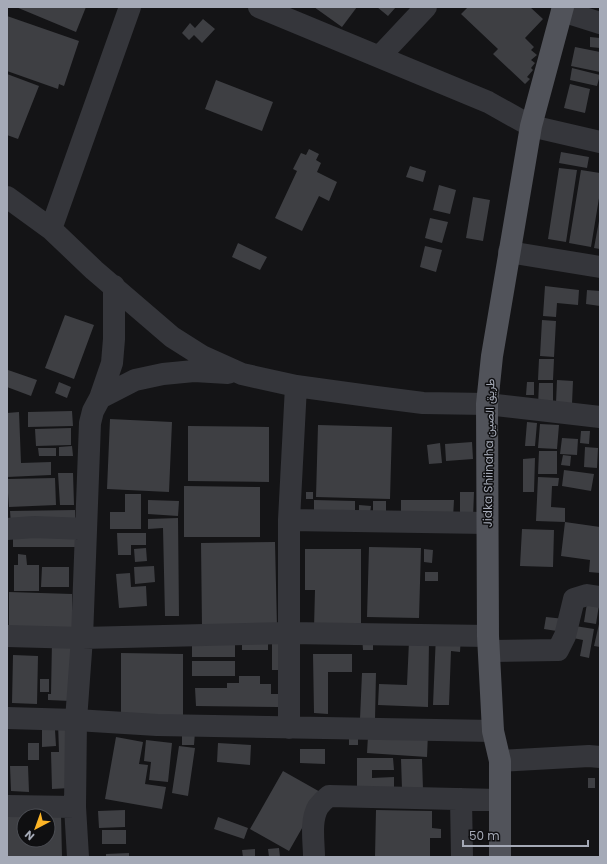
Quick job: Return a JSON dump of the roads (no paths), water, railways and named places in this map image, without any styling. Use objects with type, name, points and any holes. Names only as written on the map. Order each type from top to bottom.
[{"type":"main road","name":"Jidka Shiinaha طريق الصين","points":[[500,857],[500,761],[494,731],[489,644],[487,523],[488,404],[492,356],[531,126],[562,9]]},
{"type":"street","points":[[51,229],[130,7]]},
{"type":"street","points":[[259,7],[488,102],[531,126],[600,142]]},
{"type":"street","points":[[380,56],[426,7]]},
{"type":"street","points":[[562,9],[600,23]]},
{"type":"street","points":[[7,197],[51,229],[94,270],[172,337],[202,356],[242,374]]},
{"type":"street","points":[[509,252],[600,267]]},
{"type":"street","points":[[78,857],[75,807],[76,720],[82,638],[90,423],[93,411],[100,398],[112,363],[114,339],[114,286]]},
{"type":"street","points":[[100,398],[135,380],[163,374],[194,371],[242,374],[296,386],[423,403],[488,404],[600,417]]},
{"type":"street","points":[[289,728],[289,520],[296,386]]},
{"type":"street","points":[[289,520],[487,523]]},
{"type":"street","points":[[7,529],[34,527],[86,529]]},
{"type":"street","points":[[7,636],[82,638],[289,633],[489,644],[558,650],[565,636],[574,599],[586,596],[600,597]]},
{"type":"street","points":[[7,718],[76,720],[157,725],[494,731]]},
{"type":"street","points":[[500,761],[589,756],[600,757]]},
{"type":"street","points":[[314,857],[315,814],[318,806],[329,796],[500,800]]},
{"type":"street","points":[[461,799],[462,857]]},
{"type":"street","points":[[7,806],[75,807]]}]
